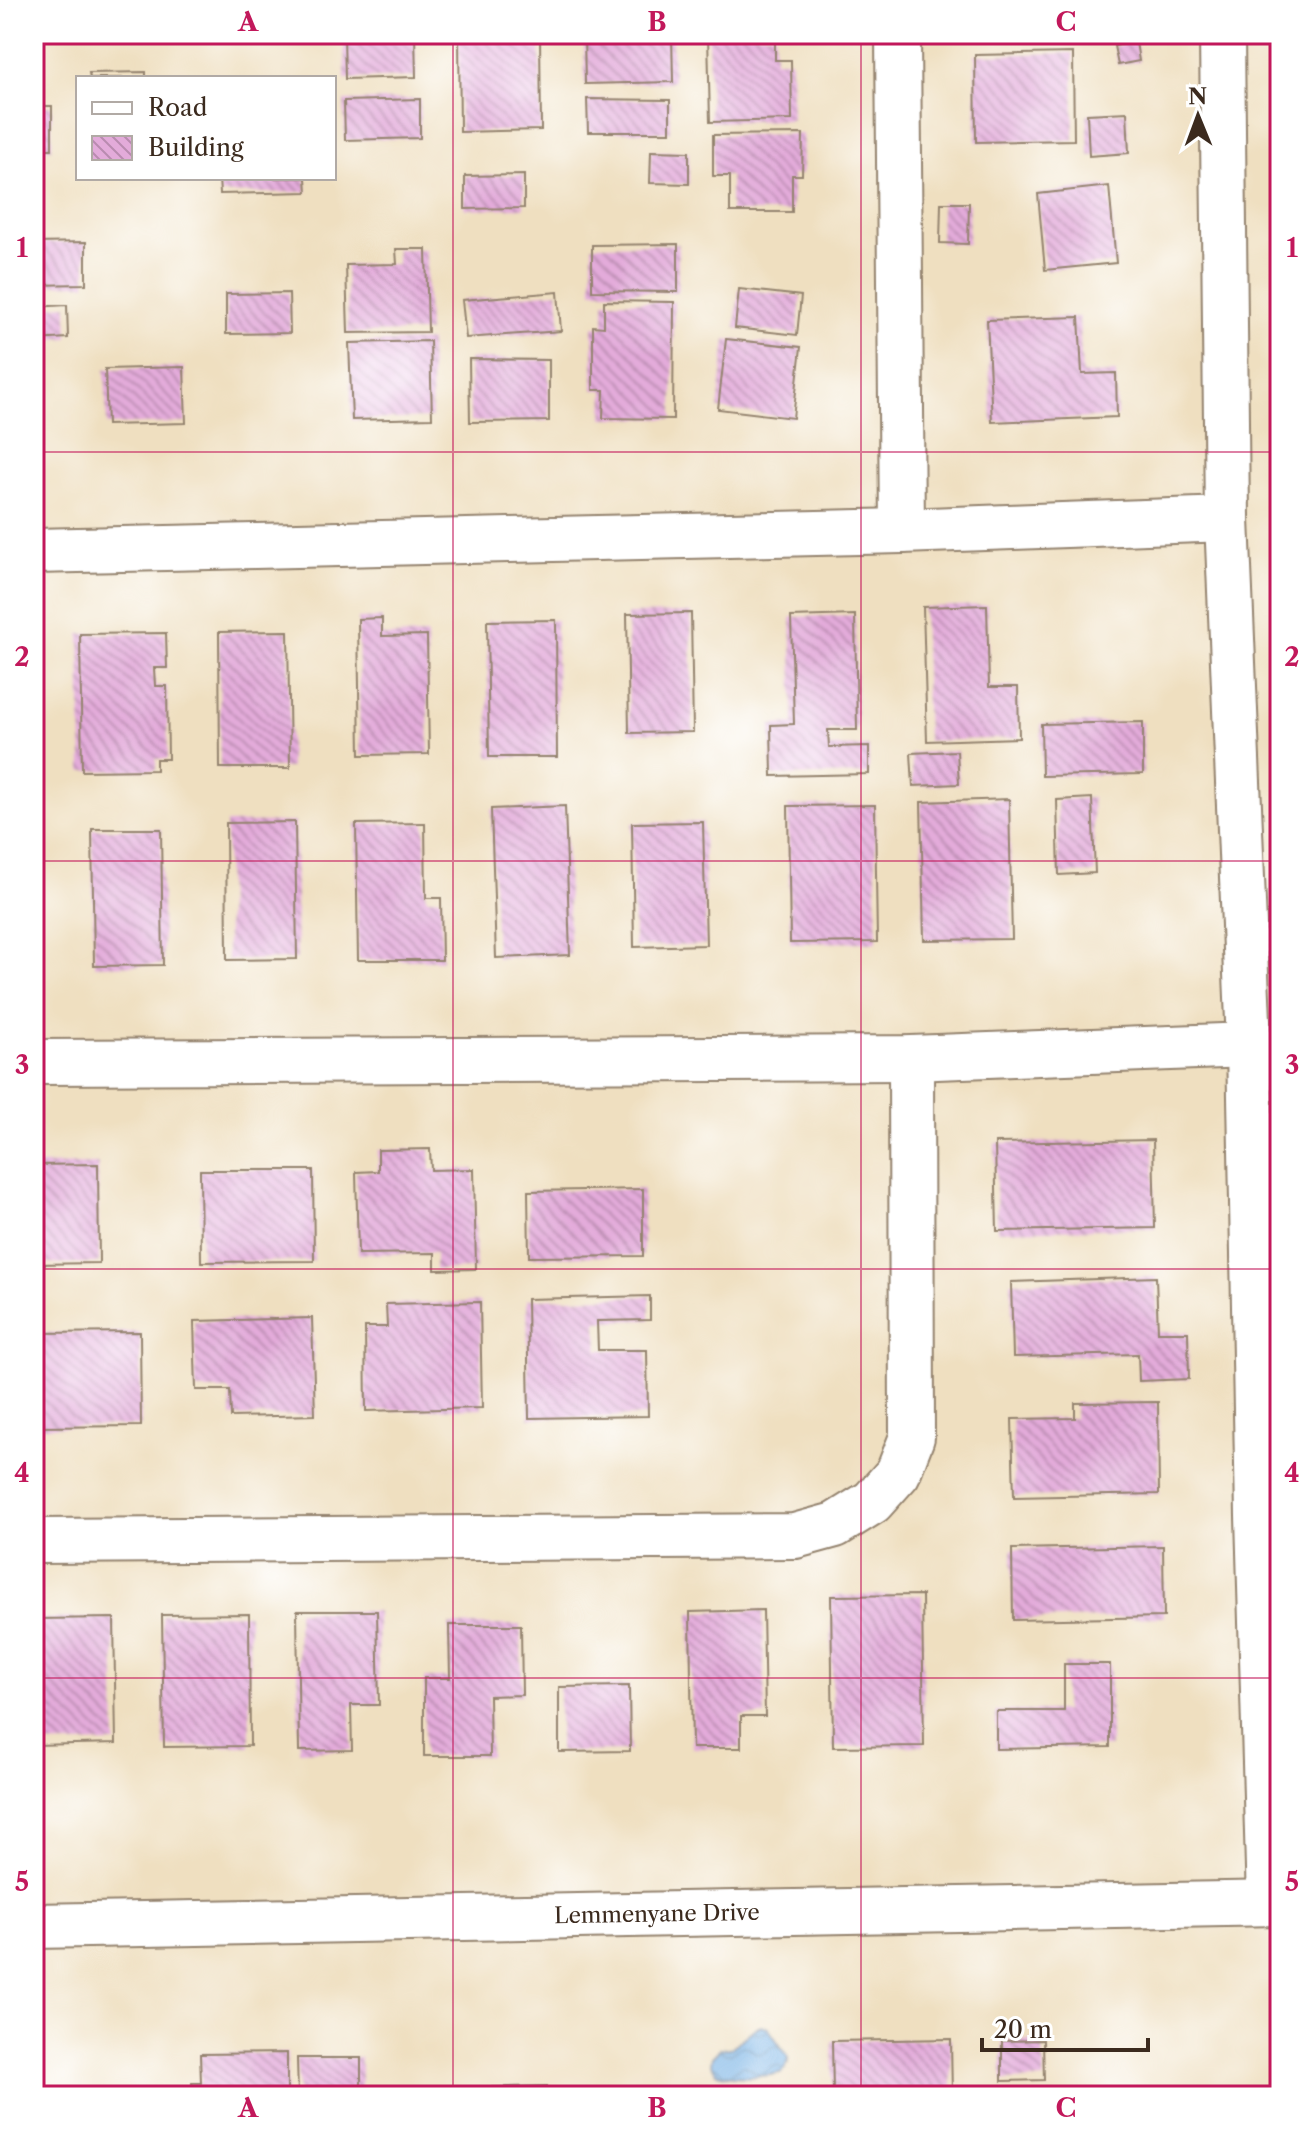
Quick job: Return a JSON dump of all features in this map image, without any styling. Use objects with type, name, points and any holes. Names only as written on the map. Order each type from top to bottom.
[{"type":"street","points":[[898,34],[902,531]]},
{"type":"street","points":[[1222,34],[1227,519],[1269,1515],[1275,1903]]},
{"type":"street","points":[[34,551],[902,531],[1227,519]]},
{"type":"street","points":[[34,1062],[911,1058],[1249,1045]]},
{"type":"street","points":[[34,1541],[795,1536],[835,1525],[872,1502],[898,1473],[912,1437],[911,1058]]},
{"type":"street","name":"Lemmenyane Drive","points":[[34,1926],[1275,1903]]},
{"type":"water","points":[[760,2026],[768,2028],[788,2057],[783,2072],[730,2076],[716,2072],[712,2057],[720,2049],[731,2048]]},
{"type":"building","points":[[344,34],[415,34],[416,77],[345,79]]},
{"type":"building","points":[[459,34],[540,34],[541,130],[460,132]]},
{"type":"building","points":[[584,34],[672,34],[673,82],[585,84]]},
{"type":"building","points":[[708,34],[775,34],[775,60],[791,60],[792,120],[710,122]]},
{"type":"building","points":[[1136,42],[1139,61],[1118,65],[1114,46]]},
{"type":"building","points":[[1073,53],[1074,140],[976,142],[975,55]]},
{"type":"building","points":[[146,72],[146,76],[90,76],[89,73]]},
{"type":"building","points":[[420,99],[420,138],[345,140],[344,101]]},
{"type":"building","points":[[587,99],[670,100],[670,132],[588,132]]},
{"type":"building","points":[[34,106],[52,106],[52,149],[34,149]]},
{"type":"building","points":[[1127,112],[1129,153],[1089,156],[1087,114]]},
{"type":"building","points":[[803,134],[802,175],[792,175],[792,212],[730,212],[730,176],[713,176],[713,135]]},
{"type":"building","points":[[651,151],[689,152],[689,184],[650,183]]},
{"type":"building","points":[[524,175],[524,208],[465,209],[465,176]]},
{"type":"building","points":[[219,180],[306,180],[307,192],[220,194]]},
{"type":"building","points":[[1109,186],[1116,263],[1045,270],[1038,194]]},
{"type":"building","points":[[941,203],[969,203],[968,244],[940,243]]},
{"type":"building","points":[[86,242],[86,284],[34,285],[34,243]]},
{"type":"building","points":[[678,244],[678,292],[592,291],[592,245]]},
{"type":"building","points":[[396,249],[426,249],[428,332],[348,333],[346,265],[397,264]]},
{"type":"building","points":[[739,289],[801,296],[797,335],[735,328]]},
{"type":"building","points":[[558,292],[561,331],[466,338],[462,300]]},
{"type":"building","points":[[289,293],[290,333],[226,334],[226,294]]},
{"type":"building","points":[[604,301],[674,302],[673,419],[603,418],[604,390],[593,390],[593,326],[604,327]]},
{"type":"building","points":[[67,305],[68,338],[34,340],[34,307]]},
{"type":"building","points":[[1079,317],[1082,374],[1116,373],[1117,417],[992,422],[987,320]]},
{"type":"building","points":[[726,339],[801,347],[793,418],[718,409]]},
{"type":"building","points":[[34,340],[38,363],[34,364]]},
{"type":"building","points":[[430,341],[432,418],[352,420],[349,343]]},
{"type":"building","points":[[469,359],[549,360],[549,421],[470,422]]},
{"type":"building","points":[[184,367],[186,423],[107,425],[105,369]]},
{"type":"building","points":[[987,605],[989,687],[1018,687],[1019,738],[927,741],[923,607]]},
{"type":"building","points":[[691,613],[693,732],[629,733],[627,614]]},
{"type":"building","points":[[855,615],[857,730],[828,730],[829,747],[869,746],[869,774],[772,776],[771,725],[794,724],[791,617]]},
{"type":"building","points":[[382,618],[382,636],[427,635],[429,754],[360,755],[358,619]]},
{"type":"building","points":[[556,620],[557,757],[489,757],[487,621]]},
{"type":"building","points":[[288,631],[290,768],[220,768],[219,632]]},
{"type":"building","points":[[166,633],[167,668],[154,668],[155,686],[167,686],[168,759],[156,759],[156,770],[82,771],[80,634]]},
{"type":"building","points":[[34,644],[37,644],[38,726],[34,726]]},
{"type":"building","points":[[1143,722],[1143,774],[1042,776],[1041,724]]},
{"type":"building","points":[[957,751],[959,784],[913,786],[911,753]]},
{"type":"building","points":[[1092,798],[1095,873],[1059,875],[1057,800]]},
{"type":"building","points":[[1009,799],[1012,939],[924,940],[921,802]]},
{"type":"building","points":[[875,805],[877,942],[790,943],[788,806]]},
{"type":"building","points":[[565,806],[570,955],[496,958],[491,809]]},
{"type":"building","points":[[295,822],[297,959],[227,960],[226,823]]},
{"type":"building","points":[[703,822],[706,945],[634,947],[632,823]]},
{"type":"building","points":[[425,823],[426,898],[441,898],[442,960],[358,960],[356,824]]},
{"type":"building","points":[[92,829],[161,829],[163,965],[94,966]]},
{"type":"building","points":[[1153,1140],[1155,1228],[997,1231],[995,1143]]},
{"type":"building","points":[[430,1149],[431,1170],[474,1169],[476,1269],[435,1270],[435,1253],[358,1254],[356,1172],[378,1171],[378,1150]]},
{"type":"building","points":[[98,1164],[99,1263],[34,1264],[34,1165]]},
{"type":"building","points":[[200,1170],[313,1170],[314,1261],[201,1262]]},
{"type":"building","points":[[643,1189],[643,1256],[529,1257],[528,1191]]},
{"type":"building","points":[[1156,1277],[1158,1332],[1188,1332],[1189,1379],[1139,1381],[1138,1354],[1013,1357],[1011,1282]]},
{"type":"building","points":[[650,1296],[650,1320],[597,1321],[598,1350],[647,1350],[648,1416],[529,1418],[527,1299]]},
{"type":"building","points":[[480,1302],[482,1408],[366,1411],[365,1327],[387,1327],[386,1304]]},
{"type":"building","points":[[312,1318],[315,1415],[231,1417],[230,1390],[196,1390],[194,1321]]},
{"type":"building","points":[[140,1332],[141,1426],[34,1427],[34,1333]]},
{"type":"building","points":[[1158,1402],[1159,1494],[1014,1497],[1012,1419],[1075,1418],[1075,1403]]},
{"type":"building","points":[[1163,1546],[1164,1617],[1013,1620],[1012,1549]]},
{"type":"building","points":[[922,1595],[924,1746],[833,1747],[831,1596]]},
{"type":"building","points":[[763,1610],[765,1716],[741,1716],[741,1748],[692,1748],[690,1612]]},
{"type":"building","points":[[297,1611],[377,1611],[379,1705],[351,1705],[352,1750],[299,1751]]},
{"type":"building","points":[[249,1614],[250,1746],[164,1747],[162,1615]]},
{"type":"building","points":[[114,1618],[116,1743],[34,1745],[34,1619]]},
{"type":"building","points":[[449,1625],[521,1625],[522,1695],[489,1696],[490,1756],[424,1756],[424,1678],[450,1678]]},
{"type":"building","points":[[1064,1664],[1110,1664],[1110,1747],[996,1749],[996,1711],[1064,1711]]},
{"type":"building","points":[[629,1686],[630,1751],[559,1752],[559,1687]]},
{"type":"building","points":[[951,2039],[952,2096],[905,2096],[905,2092],[833,2093],[832,2041]]},
{"type":"building","points":[[1043,2040],[1044,2080],[1002,2081],[1002,2041]]},
{"type":"building","points":[[287,2053],[287,2096],[192,2096],[192,2083],[201,2083],[200,2054]]},
{"type":"building","points":[[297,2058],[361,2058],[361,2096],[298,2096]]},
{"type":"building","points":[[547,2086],[547,2096],[437,2096],[437,2089]]}]
